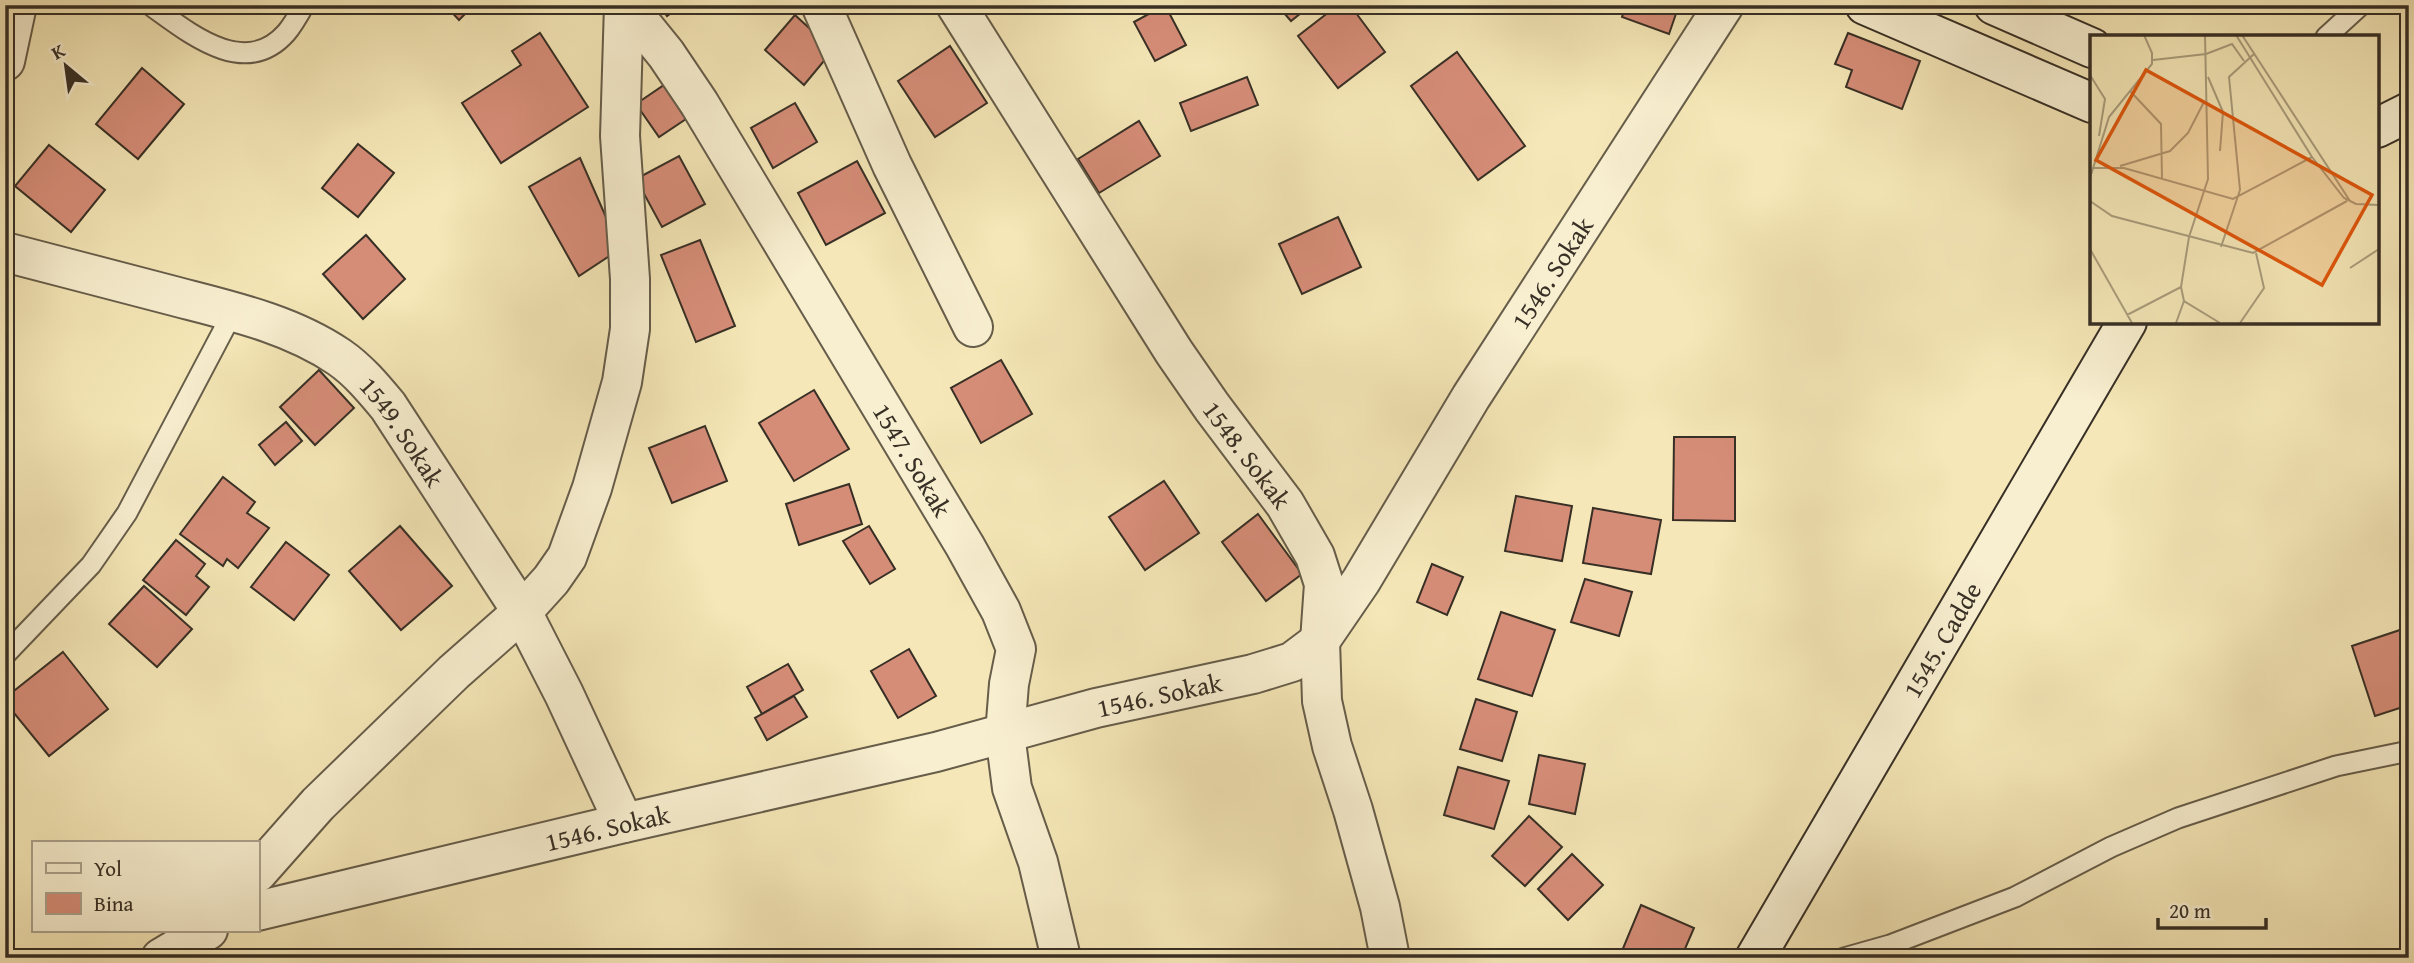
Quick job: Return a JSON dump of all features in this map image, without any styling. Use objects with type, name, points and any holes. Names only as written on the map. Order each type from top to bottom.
[{"type":"street","points":[[5,61],[17,5]]},
{"type":"street","points":[[259,871],[318,804],[454,672],[522,612],[551,580],[567,557],[592,488],[622,382],[630,330],[630,279],[620,136],[624,5]]},
{"type":"street","name":"1547. Sokak","points":[[630,5],[699,103],[951,522],[1001,611],[1016,649],[1009,684],[1005,734],[1012,788],[1038,862],[1061,958]]},
{"type":"street","points":[[821,5],[892,165],[973,327]]},
{"type":"street","name":"1548. Sokak","points":[[956,5],[1174,352],[1285,504],[1315,555],[1324,584],[1320,641],[1322,701],[1332,746],[1377,895],[1390,958]]},
{"type":"street","name":"1546. Sokak","points":[[259,911],[624,822],[936,752],[1096,708],[1253,674],[1292,662],[1320,641],[1362,581],[1471,397],[1724,5]]},
{"type":"street","points":[[1865,5],[2090,102]]},
{"type":"street","points":[[1994,5],[2090,47]]},
{"type":"street","points":[[2379,127],[2409,112]]},
{"type":"street","name":"1549. Sokak","points":[[5,252],[233,312],[310,340],[340,358],[365,379],[388,406],[522,612],[624,822]]},
{"type":"street","name":"1545. Cadde","points":[[1755,958],[2126,324]]},
{"type":"street","points":[[161,958],[205,932]]},
{"type":"lane","points":[[150,5],[217,48],[242,54],[264,49],[286,34],[304,5]]},
{"type":"lane","points":[[2328,35],[2361,5]]},
{"type":"lane","points":[[5,655],[90,565],[127,513],[233,312]]},
{"type":"lane","points":[[1844,958],[1890,944],[2015,897],[2111,847],[2178,818],[2336,766],[2409,751]]},
{"type":"building","points":[[445,5],[474,5],[459,20]]},
{"type":"building","points":[[659,5],[682,5],[667,16]]},
{"type":"building","points":[[1165,5],[1186,45],[1155,61],[1134,22]]},
{"type":"building","points":[[1277,5],[1311,5],[1291,21]]},
{"type":"building","points":[[1338,5],[1350,5],[1385,52],[1338,88],[1298,36]]},
{"type":"building","points":[[1626,5],[1679,5],[1669,34],[1622,17]]},
{"type":"building","points":[[795,15],[833,50],[804,85],[765,50]]},
{"type":"building","points":[[540,33],[588,107],[501,163],[462,103],[521,65],[512,51]]},
{"type":"building","points":[[1848,33],[1920,61],[1902,109],[1846,87],[1852,70],[1835,64]]},
{"type":"building","points":[[950,46],[987,103],[935,137],[898,81]]},
{"type":"building","points":[[1457,52],[1525,146],[1478,180],[1411,86]]},
{"type":"building","points":[[142,68],[184,104],[138,159],[96,124]]},
{"type":"building","points":[[1247,77],[1258,105],[1191,131],[1180,103]]},
{"type":"building","points":[[664,85],[686,119],[659,137],[636,104]]},
{"type":"building","points":[[795,103],[817,142],[773,168],[751,128]]},
{"type":"building","points":[[1139,121],[1160,156],[1099,193],[1078,159]]},
{"type":"building","points":[[358,144],[394,173],[358,217],[322,188]]},
{"type":"building","points":[[49,145],[105,190],[71,232],[15,186]]},
{"type":"building","points":[[679,156],[705,204],[662,227],[636,179]]},
{"type":"building","points":[[580,158],[620,249],[579,276],[529,187]]},
{"type":"building","points":[[857,161],[885,213],[826,245],[798,193]]},
{"type":"building","points":[[1338,217],[1361,267],[1302,294],[1279,244]]},
{"type":"building","points":[[366,235],[405,279],[363,319],[323,274]]},
{"type":"building","points":[[700,240],[735,326],[696,342],[661,255]]},
{"type":"building","points":[[1001,360],[1032,414],[981,443],[951,388]]},
{"type":"building","points":[[319,370],[354,408],[315,445],[280,407]]},
{"type":"building","points":[[814,390],[849,449],[794,481],[759,423]]},
{"type":"building","points":[[286,422],[302,441],[275,465],[259,445]]},
{"type":"building","points":[[705,426],[727,481],[672,503],[649,448]]},
{"type":"building","points":[[1674,437],[1735,437],[1735,521],[1673,520]]},
{"type":"building","points":[[223,477],[255,502],[247,513],[269,528],[238,568],[227,559],[223,566],[180,534]]},
{"type":"building","points":[[1164,481],[1199,533],[1145,570],[1109,517]]},
{"type":"building","points":[[849,484],[862,524],[799,545],[786,504]]},
{"type":"building","points":[[1516,496],[1572,506],[1562,561],[1505,551]]},
{"type":"building","points":[[1593,508],[1661,520],[1651,574],[1583,563]]},
{"type":"building","points":[[1258,514],[1302,574],[1266,601],[1222,542]]},
{"type":"building","points":[[400,526],[452,586],[401,630],[349,571]]},
{"type":"building","points":[[869,526],[895,569],[870,584],[843,541]]},
{"type":"building","points":[[176,540],[205,564],[196,576],[209,587],[186,615],[143,580]]},
{"type":"building","points":[[286,542],[329,575],[294,620],[251,587]]},
{"type":"building","points":[[1432,564],[1463,577],[1447,615],[1417,602]]},
{"type":"building","points":[[1585,579],[1632,592],[1619,636],[1571,622]]},
{"type":"building","points":[[144,586],[192,629],[157,667],[109,624]]},
{"type":"building","points":[[1501,612],[1555,630],[1532,696],[1478,679]]},
{"type":"building","points":[[2409,627],[2409,705],[2375,716],[2352,646]]},
{"type":"building","points":[[909,649],[936,696],[898,718],[871,671]]},
{"type":"building","points":[[63,652],[108,709],[49,756],[5,702],[5,698]]},
{"type":"building","points":[[788,664],[803,690],[762,714],[747,687]]},
{"type":"building","points":[[794,696],[807,717],[767,740],[755,718]]},
{"type":"building","points":[[1476,699],[1517,712],[1502,761],[1460,749]]},
{"type":"building","points":[[1539,755],[1585,764],[1575,814],[1529,804]]},
{"type":"building","points":[[1458,767],[1509,781],[1494,829],[1444,815]]},
{"type":"building","points":[[1529,816],[1562,847],[1525,886],[1492,856]]},
{"type":"building","points":[[1572,854],[1603,885],[1568,920],[1538,889]]},
{"type":"building","points":[[1641,905],[1694,928],[1681,958],[1619,958]]}]
